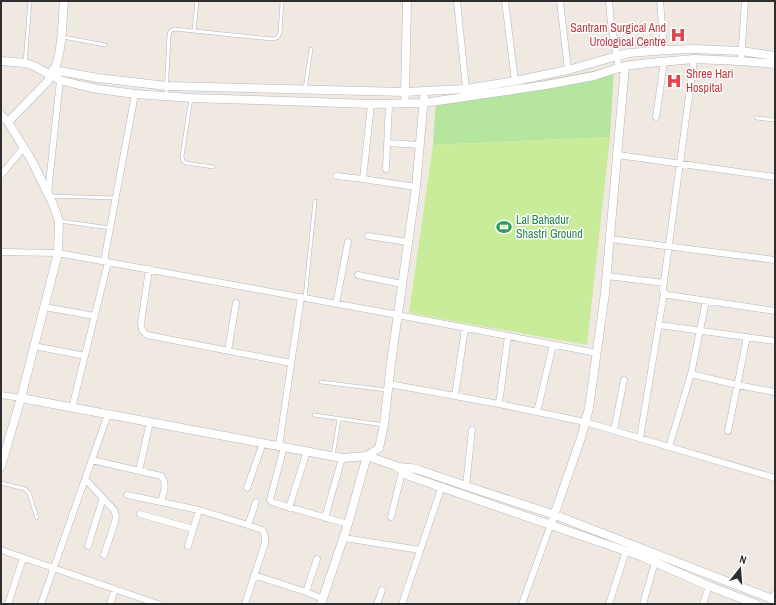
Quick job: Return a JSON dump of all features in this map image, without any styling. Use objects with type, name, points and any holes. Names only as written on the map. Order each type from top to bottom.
[{"type":"street","points":[[8,122],[47,82],[52,73],[57,62],[64,1]]},
{"type":"street","points":[[405,104],[407,1]]},
{"type":"street","points":[[457,1],[466,89]]},
{"type":"street","points":[[505,1],[515,81]]},
{"type":"street","points":[[560,1],[568,70]]},
{"type":"street","points":[[522,604],[555,515],[581,438],[589,408],[597,353],[607,276],[618,155],[622,68],[617,56],[611,24],[609,1]]},
{"type":"street","points":[[660,1],[664,50]]},
{"type":"street","points":[[741,61],[745,1]]},
{"type":"street","points":[[1,61],[25,63],[52,73],[167,86],[405,92],[466,89],[515,81],[568,70],[629,53],[694,49],[741,51],[775,56]]},
{"type":"street","points":[[52,73],[60,80],[98,89],[166,97],[405,104],[424,103],[546,85],[594,76],[622,68],[649,63],[694,60],[741,61],[775,64]]},
{"type":"street","points":[[640,438],[664,293],[662,289],[694,60]]},
{"type":"street","points":[[656,117],[664,62]]},
{"type":"street","points":[[49,194],[60,80]]},
{"type":"street","points":[[254,575],[306,592],[322,602],[344,538],[367,456],[379,448],[384,425],[416,187],[424,91]]},
{"type":"street","points":[[72,408],[95,316],[106,262],[110,228],[136,94]]},
{"type":"street","points":[[363,179],[371,104]]},
{"type":"street","points":[[386,169],[389,104]]},
{"type":"street","points":[[1,116],[8,122],[32,160],[49,194],[59,221],[58,253],[21,398],[3,450],[1,466]]},
{"type":"street","points":[[387,143],[420,145]]},
{"type":"street","points":[[1,175],[24,147]]},
{"type":"street","points":[[618,155],[775,177]]},
{"type":"street","points":[[336,176],[416,187]]},
{"type":"street","points":[[368,236],[408,242]]},
{"type":"street","points":[[610,239],[775,260]]},
{"type":"street","points":[[336,304],[348,242]]},
{"type":"street","points":[[1,252],[58,253],[597,353]]},
{"type":"street","points":[[149,269],[141,324],[142,330],[147,335],[291,363]]},
{"type":"street","points":[[358,275],[402,284]]},
{"type":"street","points":[[607,276],[664,282]]},
{"type":"street","points":[[664,293],[668,295],[775,311]]},
{"type":"street","points":[[303,298],[291,363],[281,446],[270,500],[289,508],[348,524]]},
{"type":"street","points":[[669,447],[691,374],[706,301]]},
{"type":"street","points":[[228,351],[236,303]]},
{"type":"street","points":[[44,307],[95,316]]},
{"type":"street","points":[[659,325],[775,341]]},
{"type":"street","points":[[455,396],[465,328]]},
{"type":"street","points":[[499,404],[508,336]]},
{"type":"street","points":[[728,431],[748,337]]},
{"type":"street","points":[[537,412],[553,345]]},
{"type":"street","points":[[34,346],[85,356]]},
{"type":"street","points":[[691,374],[775,392]]},
{"type":"street","points":[[614,430],[624,380]]},
{"type":"street","points":[[389,387],[455,396],[585,422],[775,478]]},
{"type":"street","points":[[1,395],[342,458],[367,456],[401,468],[418,470],[555,515],[774,599]]},
{"type":"street","points":[[41,604],[108,414]]},
{"type":"street","points":[[138,471],[150,422]]},
{"type":"street","points":[[466,486],[472,430]]},
{"type":"street","points":[[247,488],[263,443]]},
{"type":"street","points":[[289,508],[307,451]]},
{"type":"street","points":[[326,518],[342,458]]},
{"type":"street","points":[[92,460],[161,476],[164,478],[161,502]]},
{"type":"street","points":[[401,468],[409,476],[551,524],[655,562],[708,586],[756,604]]},
{"type":"street","points":[[391,517],[401,468]]},
{"type":"street","points":[[85,479],[114,510],[116,516],[104,555]]},
{"type":"street","points":[[402,604],[442,486]]},
{"type":"street","points":[[127,495],[199,510],[262,530],[265,537],[265,543],[245,604]]},
{"type":"street","points":[[88,546],[103,498]]},
{"type":"street","points":[[248,525],[256,502]]},
{"type":"street","points":[[188,546],[199,510]]},
{"type":"street","points":[[140,514],[193,529]]},
{"type":"street","points":[[344,538],[420,550]]},
{"type":"street","points":[[1,550],[158,604]]},
{"type":"street","points":[[609,604],[626,552]]},
{"type":"street","points":[[8,604],[23,558]]},
{"type":"street","points":[[306,592],[318,559]]},
{"type":"street","points":[[643,604],[655,562]]},
{"type":"street","points":[[703,604],[708,586]]},
{"type":"street","points":[[110,604],[115,589]]},
{"type":"street","points":[[377,604],[382,590]]},
{"type":"lane","points":[[25,63],[30,1]]},
{"type":"lane","points":[[194,31],[197,1]]},
{"type":"lane","points":[[166,97],[170,31],[174,29],[276,39],[280,33],[282,1]]},
{"type":"lane","points":[[61,36],[105,45]]},
{"type":"lane","points":[[305,89],[311,49]]},
{"type":"lane","points":[[191,98],[182,156],[183,161],[186,163],[213,166]]},
{"type":"lane","points":[[756,118],[775,120]]},
{"type":"lane","points":[[49,194],[116,198]]},
{"type":"lane","points":[[303,298],[315,201]]},
{"type":"lane","points":[[59,221],[110,228]]},
{"type":"lane","points":[[321,382],[389,387]]},
{"type":"lane","points":[[314,415],[384,425]]},
{"type":"lane","points":[[333,456],[339,419]]},
{"type":"lane","points":[[1,483],[25,489],[29,493],[37,518]]},
{"type":"green space","points":[[614,67],[610,137],[433,145],[436,101]]},
{"type":"green space","points":[[610,137],[587,345],[409,313],[433,145]]},
{"type":"place","name":"Santram Surgical And Urological Centre","points":[[678,35]]},
{"type":"place","name":"Shree Hari Hospital","points":[[674,81]]},
{"type":"place","name":"Lal Bahadur Shastri Ground","points":[[504,227]]}]
